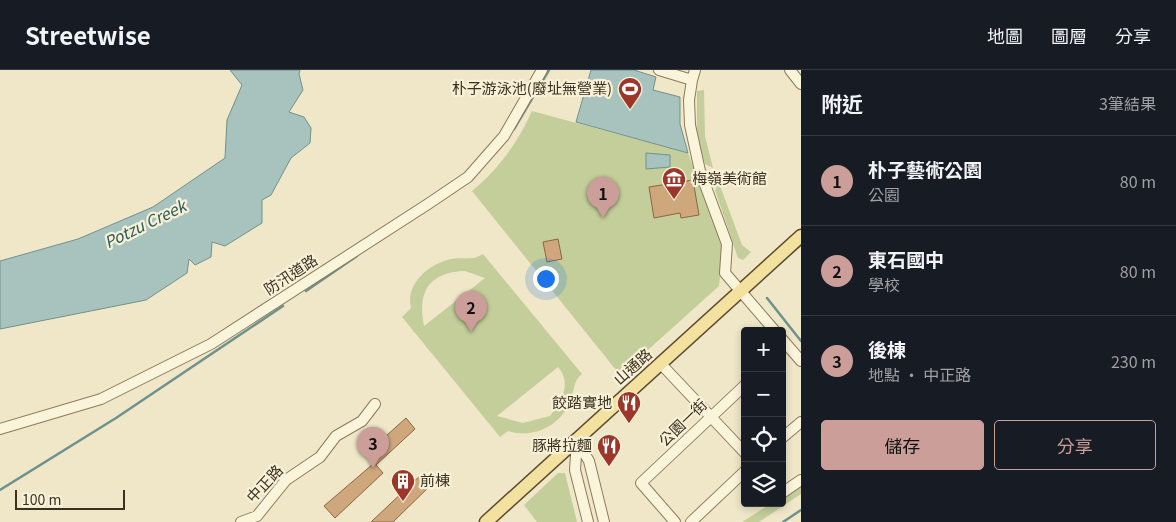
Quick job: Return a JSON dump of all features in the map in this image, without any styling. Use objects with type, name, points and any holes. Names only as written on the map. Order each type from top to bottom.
[{"type":"main road","name":"山通路","points":[[486,522],[801,236]]},
{"type":"street","name":"防汛道路","points":[[0,430],[101,399],[211,344],[428,204],[468,177],[504,136],[542,70]]},
{"type":"street","points":[[658,70],[693,75],[689,100],[690,125],[700,171],[727,244],[725,273],[772,327]]},
{"type":"street","points":[[790,70],[801,84]]},
{"type":"street","points":[[786,346],[801,361]]},
{"type":"street","points":[[661,364],[741,449]]},
{"type":"street","name":"公園一街","points":[[675,522],[641,483],[741,389]]},
{"type":"street","name":"中正路","points":[[241,522],[260,519],[286,480],[320,457],[336,436],[362,421],[375,404]]},
{"type":"street","points":[[786,435],[801,422]]},
{"type":"street","points":[[577,441],[575,470],[588,522]]},
{"type":"street","points":[[577,441],[589,461],[604,522]]},
{"type":"street","points":[[691,522],[741,475]]},
{"type":"street","points":[[786,490],[801,480]]},
{"type":"green space","points":[[704,90],[705,136],[713,168],[705,164],[697,138],[697,91]]},
{"type":"green space","points":[[532,111],[688,153],[723,245],[719,286],[620,375],[472,191],[491,174],[507,154],[521,133]]},
{"type":"green space","points":[[719,183],[742,245],[751,252],[743,260],[738,258],[715,190]]},
{"type":"green space","points":[[483,254],[582,374],[575,383],[572,398],[560,418],[553,424],[536,432],[517,433],[508,431],[500,437],[402,317],[411,308],[410,299],[415,283],[427,270],[443,261]],"holes":[[[465,271],[485,278],[424,326],[422,303],[428,286],[442,275]],[[558,367],[562,373],[565,386],[564,392],[550,416],[523,423],[497,416]]]},
{"type":"green space","points":[[558,473],[565,473],[577,522],[537,522],[524,505]]},
{"type":"green space","points":[[801,485],[801,494],[786,504],[786,494]]},
{"type":"green space","points":[[766,507],[782,507],[759,522],[742,522]]},
{"type":"water","name":"Potzu Creek","points":[[230,70],[300,70],[299,74],[303,90],[289,112],[304,117],[311,128],[310,143],[291,158],[271,195],[262,200],[262,223],[225,246],[212,242],[211,257],[195,265],[189,259],[187,273],[146,300],[0,329],[0,261],[78,239],[153,207],[225,158],[227,120],[242,85]]},
{"type":"water","name":"朴子游泳池(廢址無營業)","points":[[591,70],[634,70],[656,77],[653,90],[680,97],[680,124],[688,153],[576,122]]},
{"type":"water","points":[[646,153],[670,155],[670,167],[646,169]]},
{"type":"building","name":"梅嶺美術館","points":[[693,180],[699,215],[681,218],[680,213],[654,218],[649,187]]},
{"type":"building","points":[[558,239],[562,259],[547,262],[543,242]]},
{"type":"building","points":[[406,418],[415,429],[376,465],[383,473],[335,518],[324,506],[373,464],[366,454]]},
{"type":"building","name":"前棟","points":[[424,472],[435,481],[393,522],[371,522]]},
{"type":"waterway","points":[[514,129],[549,70]]},
{"type":"waterway","points":[[306,291],[357,256]]},
{"type":"waterway","points":[[767,298],[801,341]]},
{"type":"waterway","points":[[0,490],[116,418],[283,306]]},
{"type":"waterway","points":[[783,522],[801,510]]},
{"type":"place","name":"朴子游泳池(廢址無營業)","points":[[630,110]]},
{"type":"place","name":"梅嶺美術館","points":[[674,200]]},
{"type":"place","name":"朴子藝術公園","points":[[603,218]]},
{"type":"place","name":"東石國中","points":[[471,332]]},
{"type":"place","name":"餃踏實地","points":[[629,424]]},
{"type":"place","name":"豚將拉麵","points":[[609,467]]},
{"type":"place","name":"後棟","points":[[373,468]]},
{"type":"place","name":"前棟","points":[[403,502]]}]
